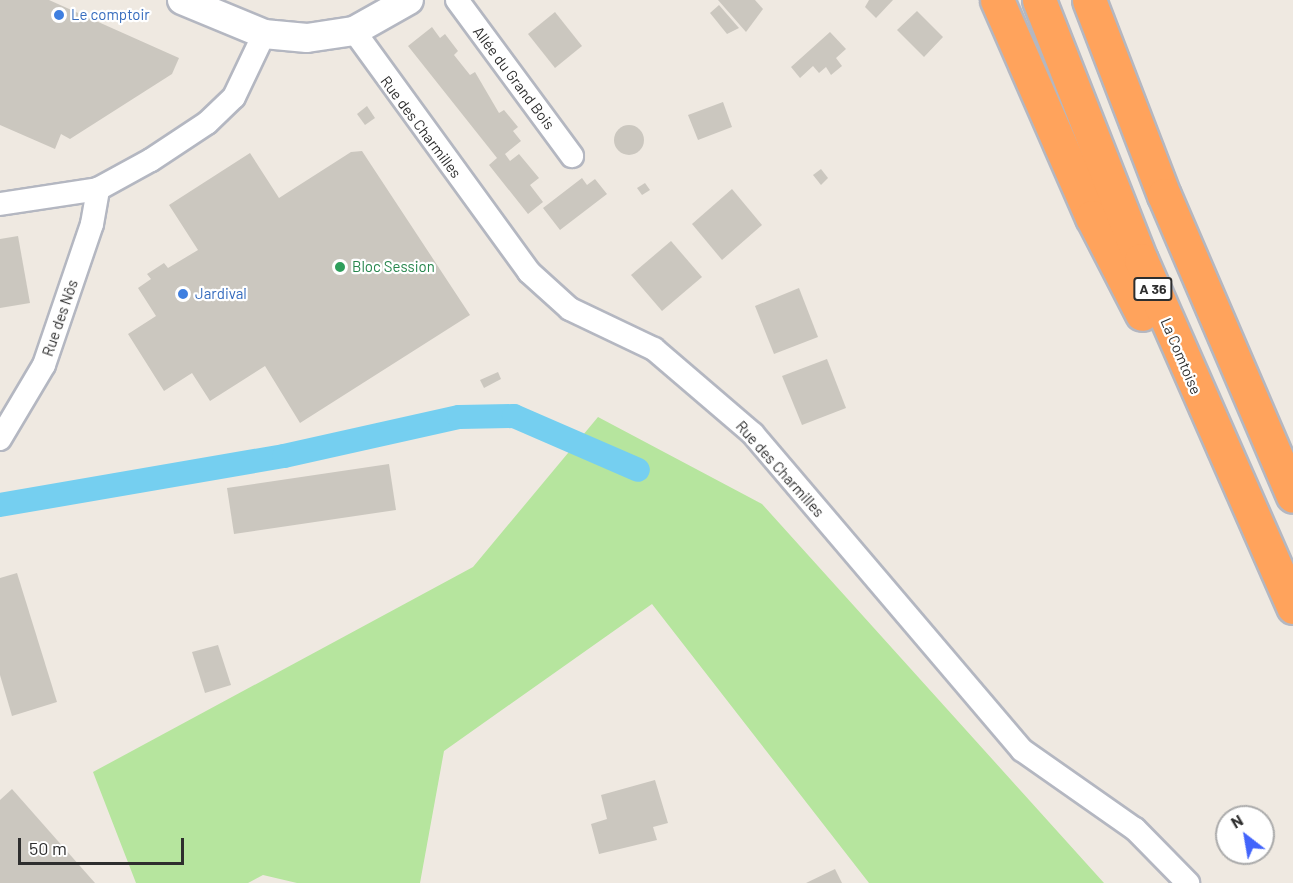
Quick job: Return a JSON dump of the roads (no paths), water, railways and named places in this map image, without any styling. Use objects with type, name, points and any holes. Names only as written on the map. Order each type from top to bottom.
[{"type":"highway","points":[[997,0],[1092,217],[1278,574]]},
{"type":"highway","name":"La Comtoise","points":[[1040,0],[1141,260],[1293,607]]},
{"type":"highway","points":[[1089,0],[1164,195],[1293,496]]},
{"type":"highway","points":[[1104,0],[1164,195]]},
{"type":"street","points":[[182,0],[264,34],[308,38],[354,31],[409,0]]},
{"type":"street","name":"Allée du Grand Bois","points":[[457,0],[572,156]]},
{"type":"street","name":"Rue des Charmilles","points":[[354,31],[529,272],[570,309],[654,349],[753,434],[1022,750],[1135,829],[1188,883]]},
{"type":"street","points":[[0,204],[98,189],[207,123],[234,96],[264,34]]},
{"type":"street","name":"Rue des Nôs","points":[[0,439],[44,365],[92,224],[98,189]]},
{"type":"waterway","points":[[0,505],[284,456],[459,417],[514,416],[638,470]]},
{"type":"place","name":"Le comptoir","points":[[59,15]]},
{"type":"place","name":"Bloc Session","points":[[340,267]]},
{"type":"place","name":"Jardival","points":[[183,294]]}]
